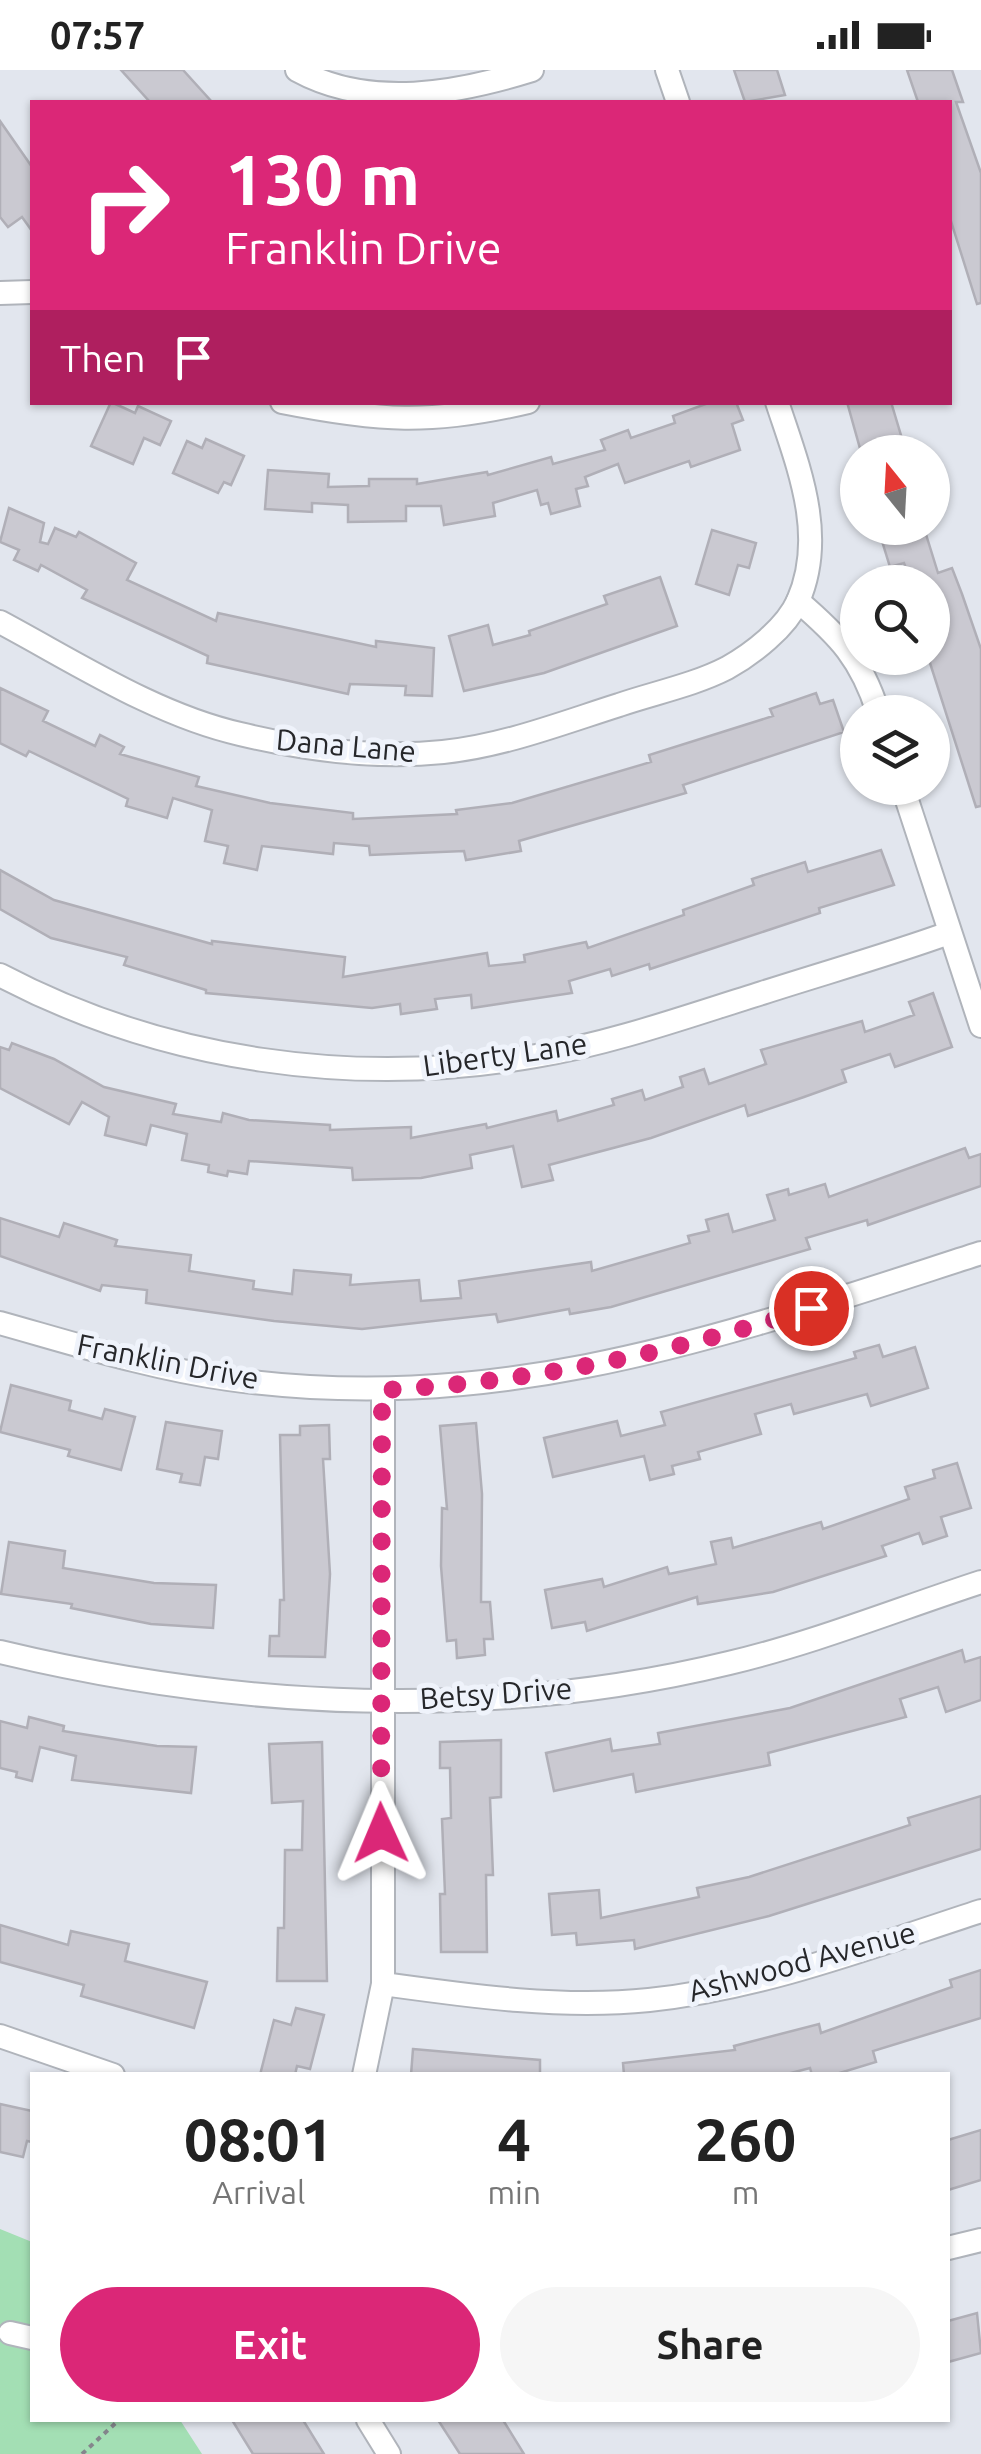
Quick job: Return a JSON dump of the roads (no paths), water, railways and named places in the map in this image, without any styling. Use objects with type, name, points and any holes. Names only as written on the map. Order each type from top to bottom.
[{"type":"street","points":[[297,70],[381,93],[441,94],[532,70]]},
{"type":"street","points":[[667,70],[677,100]]},
{"type":"street","points":[[0,292],[30,292]]},
{"type":"street","points":[[300,405],[386,419],[443,419],[513,405]]},
{"type":"street","points":[[779,405],[809,510],[811,552],[798,601],[842,638],[866,676],[872,695]]},
{"type":"street","name":"Dana Lane","points":[[0,622],[156,702],[235,734],[309,748],[384,755],[445,752],[502,742],[686,683],[728,667],[785,622],[798,601]]},
{"type":"street","points":[[908,805],[981,1026]]},
{"type":"street","name":"Liberty Lane","points":[[0,975],[108,1024],[204,1050],[294,1064],[416,1070],[540,1056],[630,1034],[950,932]]},
{"type":"street","name":"Franklin Drive","points":[[0,1323],[109,1354],[227,1379],[382,1390],[460,1386],[598,1366],[709,1341],[981,1253]]},
{"type":"street","points":[[365,2072],[382,1984],[382,1390]]},
{"type":"street","name":"Betsy Drive","points":[[0,1652],[142,1683],[267,1696],[380,1701],[477,1698],[606,1686],[713,1666],[981,1582]]},
{"type":"street","name":"Ashwood Avenue","points":[[382,1984],[570,2002],[648,2000],[722,1989],[821,1963],[981,1910]]},
{"type":"street","points":[[0,2036],[104,2072]]},
{"type":"street","points":[[950,2248],[981,2240]]},
{"type":"street","points":[[369,2422],[389,2454]]}]
